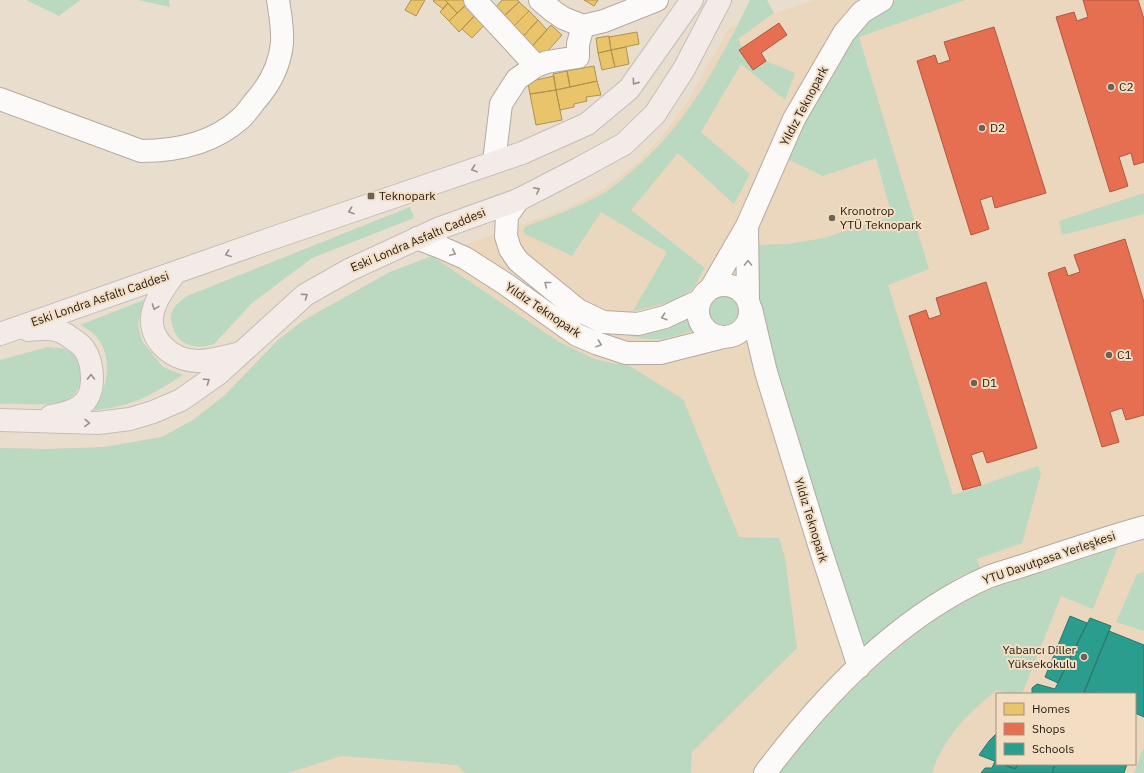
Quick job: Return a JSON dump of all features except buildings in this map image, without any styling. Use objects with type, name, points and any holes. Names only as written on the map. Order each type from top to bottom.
[{"type":"main road","points":[[657,50],[673,0]]},
{"type":"main road","name":"Eski Londra Asfaltı Caddesi","points":[[0,334],[270,239],[522,153],[587,124],[629,89],[692,0]]},
{"type":"main road","name":"Eski Londra Asfaltı Caddesi","points":[[10,420],[98,423],[135,418],[181,400],[218,374],[304,295],[349,270],[417,238],[518,200],[624,144],[655,114],[684,69],[720,0]]},
{"type":"main road","points":[[684,69],[732,0]]},
{"type":"main road","points":[[175,273],[162,290],[154,308],[152,317],[157,340],[166,350],[187,360],[199,361],[241,353]]},
{"type":"main road","points":[[0,334],[35,329],[59,331],[73,339],[83,348],[90,365],[91,389],[86,400],[76,409],[56,415],[10,420]]},
{"type":"street","points":[[0,99],[141,151],[161,151],[212,138],[228,129],[242,118],[264,91],[273,76],[279,59],[282,42],[282,24],[278,0]]},
{"type":"street","points":[[475,0],[536,66]]},
{"type":"street","points":[[540,0],[563,18],[583,26],[604,21],[657,0]]},
{"type":"street","name":"Yıldız Teknopark","points":[[518,200],[507,216],[506,236],[510,249],[518,261],[578,310],[603,322],[638,324],[665,317],[705,295],[747,226],[794,119],[844,33],[862,12],[882,0]]},
{"type":"street","points":[[494,162],[501,104],[517,79],[536,66],[547,62],[578,57],[578,44],[583,26]]},
{"type":"street","name":"Yıldız Teknopark","points":[[747,226],[750,304],[766,372],[821,551],[859,667]]},
{"type":"street","name":"Yıldız Teknopark","points":[[417,238],[440,246],[465,258],[507,285],[577,335],[596,343],[626,353],[660,353],[727,337],[742,343],[766,372]]},
{"type":"street","points":[[719,285],[736,287],[743,293],[750,304],[750,318],[746,326],[740,332],[727,337],[714,336],[707,332],[698,318],[698,309],[705,295],[719,285]]},
{"type":"street","name":"YTU Davutpasa Yerleşkesi","points":[[765,773],[807,722],[859,667],[890,639],[921,616],[954,595],[989,577],[1144,527]]},
{"type":"shaded area","points":[[814,0],[1144,0],[1144,773],[0,773],[0,448],[48,449],[104,447],[162,437],[193,420],[225,395],[278,340],[304,320],[390,272],[567,208],[605,188],[637,163],[663,135],[686,104],[729,28]]},
{"type":"green space","points":[[26,0],[80,0],[59,16]]},
{"type":"green space","points":[[138,0],[169,0],[170,7]]},
{"type":"green space","points":[[750,0],[767,0],[774,13],[738,39],[742,47],[739,50],[753,70],[766,61],[795,73],[785,100],[741,64],[701,132],[750,174],[734,204],[678,153],[631,210],[705,268],[694,287],[681,297],[649,308],[633,311],[667,252],[601,212],[572,256],[525,234],[523,231],[526,226],[577,206],[607,191],[647,158],[682,117],[698,95],[712,72]]},
{"type":"green space","points":[[896,0],[965,0],[859,37],[929,269],[888,285],[953,495],[1038,466],[1041,474],[1022,543],[977,559],[980,568],[958,577],[864,646],[856,643],[760,332],[756,245],[788,244],[824,238],[892,216],[876,158],[823,176],[783,157],[841,47],[872,14]]},
{"type":"green space","points":[[1144,193],[1144,214],[1062,235],[1059,221]]},
{"type":"green space","points":[[410,207],[414,218],[312,258],[252,303],[214,344],[201,347],[189,345],[179,339],[171,322],[171,314],[176,305],[187,296]]},
{"type":"green space","points":[[432,256],[559,342],[592,358],[610,363],[628,365],[683,399],[739,537],[779,538],[785,558],[797,648],[692,752],[691,773],[465,773],[457,765],[341,756],[288,773],[0,773],[0,448],[48,449],[104,447],[162,437],[193,420],[225,395],[278,340],[304,320],[390,272]]},
{"type":"green space","points":[[723,295],[734,299],[738,310],[734,321],[723,325],[712,321],[708,310],[712,299]]},
{"type":"green space","points":[[144,300],[138,325],[142,341],[163,367],[183,375],[139,400],[117,407],[90,411],[96,404],[104,388],[107,361],[105,352],[97,337],[92,332],[80,325]]},
{"type":"green space","points":[[690,318],[694,330],[669,338],[638,338],[616,333],[667,329]]},
{"type":"green space","points":[[48,347],[69,351],[79,362],[81,377],[80,385],[76,392],[65,401],[58,403],[0,404],[0,360]]},
{"type":"green space","points":[[1118,547],[1093,609],[1061,596],[1022,693],[1004,693],[997,690],[987,698],[967,717],[950,737],[937,760],[932,773],[780,773],[824,720],[876,667],[934,621],[964,602],[994,588]]},
{"type":"green space","points":[[1144,572],[1144,631],[1116,622],[1137,574]]},
{"type":"green space","points":[[1143,749],[1144,773],[1134,773]]},
{"type":"place","name":"C2","points":[[1111,87]]},
{"type":"place","name":"D2","points":[[982,128]]},
{"type":"place","name":"Teknopark","points":[[371,196]]},
{"type":"place","name":"Kronotrop YTÜ Teknopark","points":[[832,218]]},
{"type":"place","name":"C1","points":[[1109,355]]},
{"type":"place","name":"D1","points":[[974,383]]},
{"type":"place","name":"Yabancı Diller Yüksekokulu","points":[[1084,657]]}]
